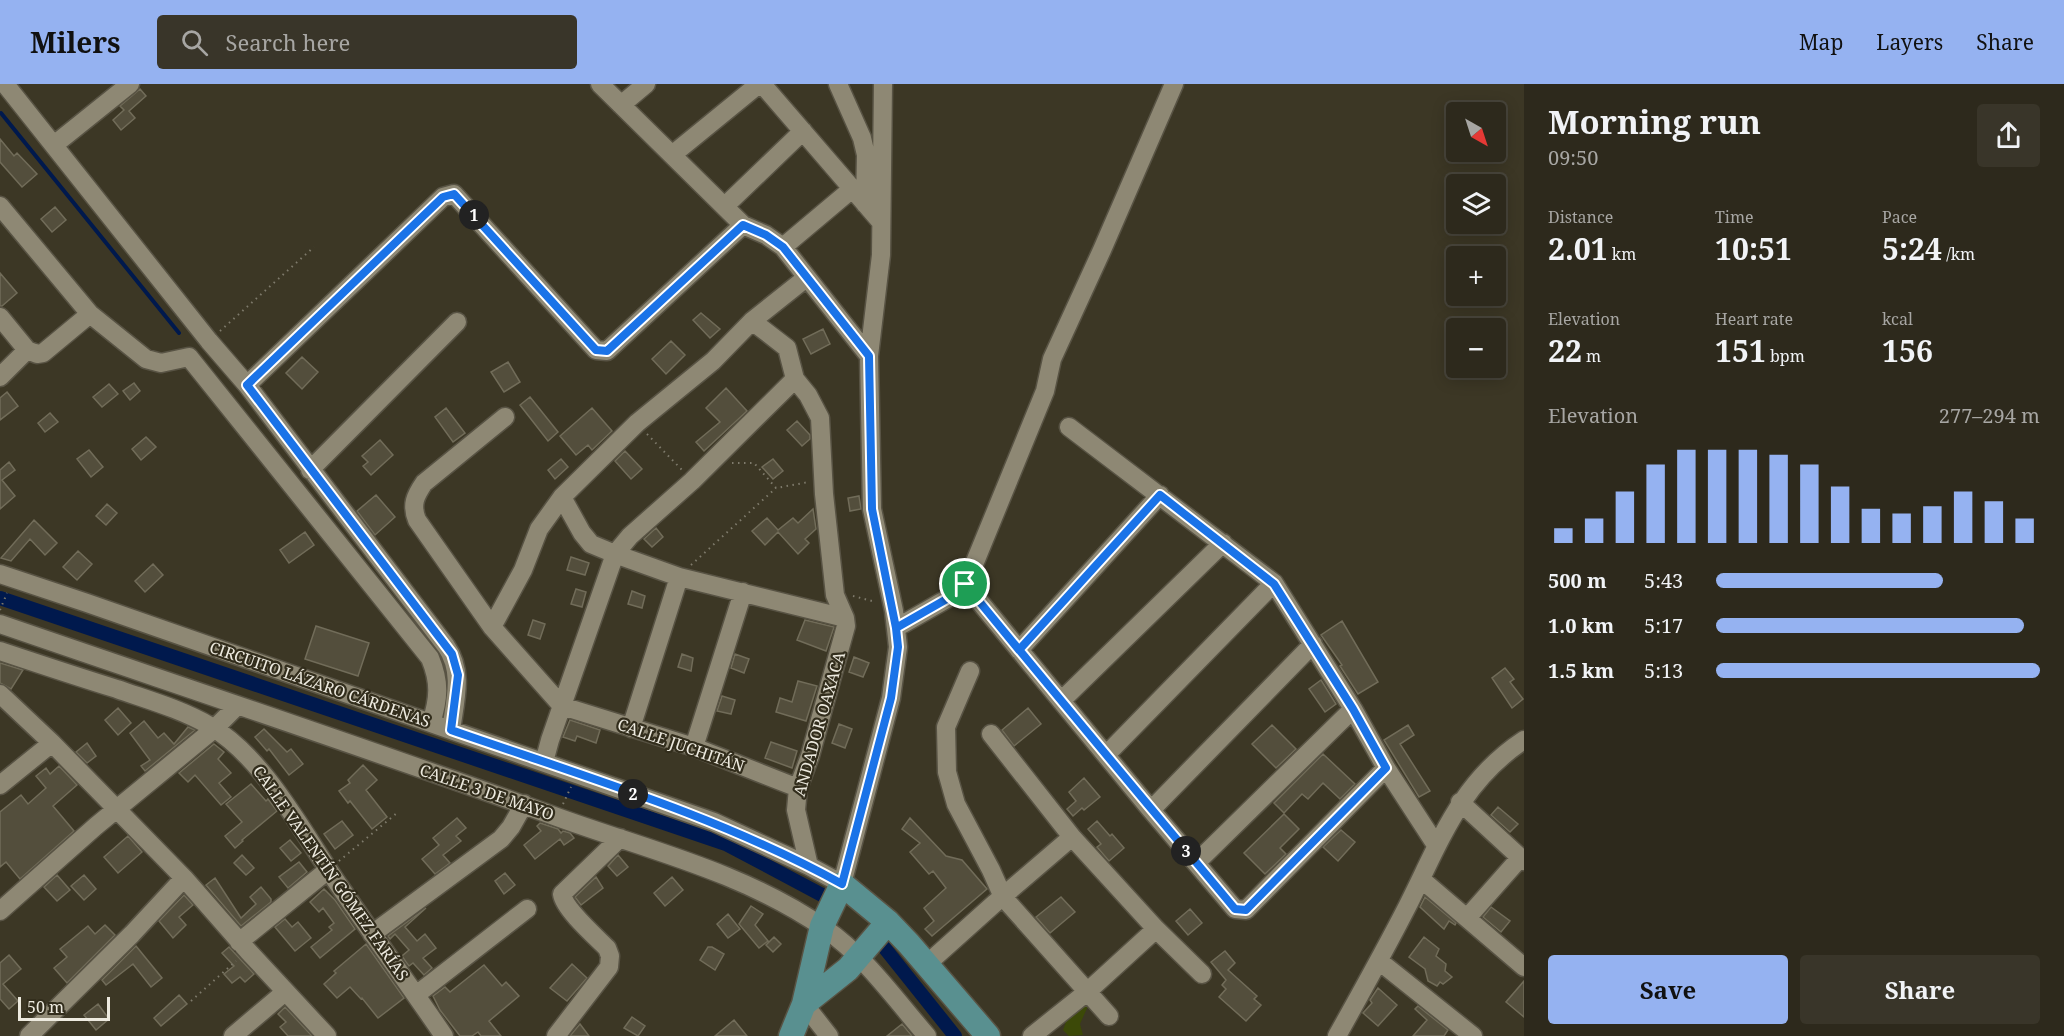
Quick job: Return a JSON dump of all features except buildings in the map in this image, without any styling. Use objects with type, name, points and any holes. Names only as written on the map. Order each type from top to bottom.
[{"type":"main road","name":"CIRCUITO LÁZARO CÁRDENAS","points":[[842,884],[888,922],[988,1036]]},
{"type":"main road","points":[[791,1036],[804,1004],[822,926],[842,884]]},
{"type":"main road","points":[[804,1004],[848,969],[888,922]]},
{"type":"street","points":[[5,84],[209,341],[247,385],[452,654],[458,675],[451,730]]},
{"type":"street","points":[[54,145],[129,84]]},
{"type":"street","points":[[600,84],[743,225],[766,235],[783,247],[869,356]]},
{"type":"street","points":[[621,105],[646,84]]},
{"type":"street","points":[[672,155],[761,84],[881,222]]},
{"type":"street","points":[[838,84],[862,138],[866,155],[865,204]]},
{"type":"street","points":[[842,884],[891,698],[898,647],[895,619],[872,509],[869,356],[881,255],[883,84]]},
{"type":"street","points":[[895,619],[959,592],[965,584],[1045,391],[1052,359],[1174,84]]},
{"type":"street","points":[[725,206],[803,131]]},
{"type":"street","points":[[783,247],[852,189]]},
{"type":"street","points":[[247,385],[443,197],[454,194],[596,350],[607,351],[743,225]]},
{"type":"street","points":[[0,206],[90,314],[146,359],[161,363],[189,357],[430,658],[437,674],[438,703],[431,723]]},
{"type":"street","points":[[492,627],[523,570],[539,529],[562,497],[637,423],[713,361],[752,321],[806,278]]},
{"type":"street","points":[[0,317],[27,350],[37,354],[43,353],[90,314]]},
{"type":"street","points":[[752,321],[787,348],[795,379],[808,395],[820,418],[835,596],[844,618]]},
{"type":"street","points":[[310,470],[457,322]]},
{"type":"street","points":[[0,377],[27,350]]},
{"type":"street","points":[[544,762],[615,554],[630,536],[692,481],[795,379]]},
{"type":"street","points":[[505,417],[424,483],[417,493],[413,511],[492,627],[562,706]]},
{"type":"street","points":[[1069,427],[1274,584],[1353,709],[1386,768],[1436,845]]},
{"type":"street","points":[[1019,650],[1160,495]]},
{"type":"street","points":[[562,497],[591,544],[679,577],[844,618]]},
{"type":"street","points":[[1061,701],[1222,543]]},
{"type":"street","points":[[632,728],[679,577]]},
{"type":"street","name":"CIRCUITO LÁZARO CÁRDENAS","points":[[4,582],[431,723],[714,822],[809,866],[842,884]]},
{"type":"street","points":[[965,584],[1235,909],[1246,910],[1386,768]]},
{"type":"street","points":[[1106,755],[1274,584]]},
{"type":"street","points":[[694,747],[743,592]]},
{"type":"street","name":"ANDADOR OAXACA","points":[[809,866],[796,810],[798,788],[810,756],[846,626],[844,618]]},
{"type":"street","name":"CALLE 3 DE MAYO","points":[[0,624],[676,856],[757,888],[822,926],[858,957],[927,1036]]},
{"type":"street","points":[[1151,810],[1313,644]]},
{"type":"street","name":"CALLE VALENTÍN GÓMEZ FARÍAS","points":[[0,651],[185,714],[214,729],[248,756],[277,794],[444,1036]]},
{"type":"street","points":[[969,671],[946,727],[947,772],[956,804],[1003,897],[1109,1016]]},
{"type":"street","points":[[0,694],[52,743],[184,878],[327,1036]]},
{"type":"street","points":[[0,911],[214,729],[237,706]]},
{"type":"street","name":"CALLE JUCHITÁN","points":[[562,706],[694,747],[798,788]]},
{"type":"street","points":[[1196,862],[1353,709]]},
{"type":"street","points":[[991,734],[1072,837],[1156,929],[1202,974]]},
{"type":"street","points":[[0,785],[52,743]]},
{"type":"street","points":[[1337,1036],[1379,961],[1436,845],[1461,802],[1484,773],[1521,746]]},
{"type":"street","points":[[1461,802],[1522,860],[1467,918]]},
{"type":"street","points":[[372,934],[501,839],[524,804]]},
{"type":"street","points":[[927,964],[1072,837]]},
{"type":"street","points":[[556,1036],[609,968],[610,956],[607,948],[569,907],[562,894],[620,838]]},
{"type":"street","points":[[244,946],[328,870]]},
{"type":"street","points":[[29,1036],[132,934],[184,878]]},
{"type":"street","points":[[1421,879],[1523,963]]},
{"type":"street","points":[[416,995],[527,909]]},
{"type":"street","points":[[1032,1036],[1087,992],[1156,929]]},
{"type":"street","points":[[1379,961],[1473,1036]]},
{"type":"street","points":[[233,1036],[285,992]]},
{"type":"street","points":[[804,1004],[829,1036]]},
{"type":"path","points":[[209,341],[314,247]]},
{"type":"path","points":[[637,423],[692,481]]},
{"type":"path","points":[[718,455],[734,464],[754,463],[776,488]]},
{"type":"path","points":[[679,577],[776,488],[824,480]]},
{"type":"path","points":[[0,610],[4,582]]},
{"type":"path","points":[[835,596],[854,596],[873,600],[895,619]]},
{"type":"path","points":[[566,797],[573,783]]},
{"type":"path","points":[[328,870],[397,813]]},
{"type":"path","points":[[191,1001],[244,946]]},
{"type":"green space","points":[[1082,1000],[1088,1006],[1080,1024],[1083,1035],[1069,1036],[1063,1030],[1072,1005]]},
{"type":"waterway","points":[[1,113],[179,333]]},
{"type":"waterway","points":[[0,598],[726,844],[822,895]]},
{"type":"waterway","points":[[437,654],[441,658],[443,669]]},
{"type":"waterway","points":[[875,936],[955,1036]]},
{"type":"route","points":[[965,584],[959,592],[896,628],[872,509],[869,356],[783,247],[766,235],[743,225],[607,351],[596,350],[454,194],[443,197],[247,385],[452,654],[458,675],[451,730],[714,822],[809,866],[842,884],[891,698],[898,647],[896,628],[959,592],[965,584],[1019,650],[1151,810],[1235,909],[1246,910],[1386,768],[1353,709],[1279,589],[1266,576],[1160,495],[1019,650],[965,584]]}]
